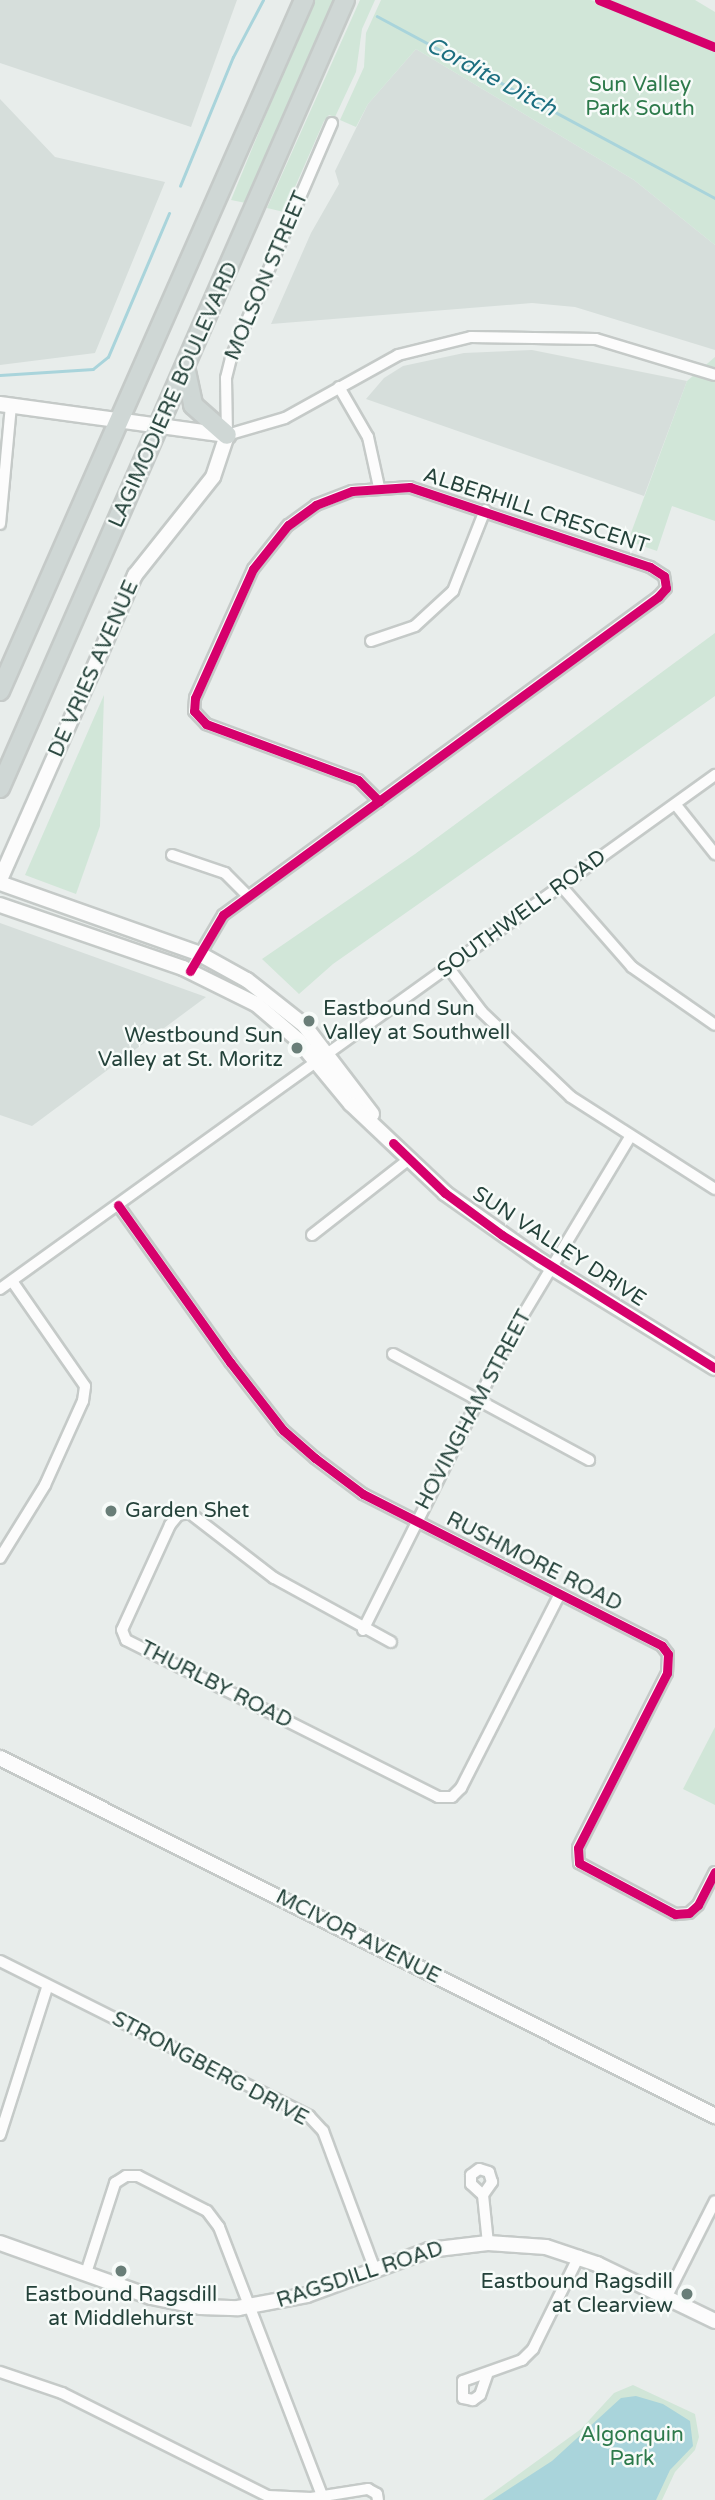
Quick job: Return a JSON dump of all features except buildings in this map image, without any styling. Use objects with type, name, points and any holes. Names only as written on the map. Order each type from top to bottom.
[{"type":"main road","name":"LAGIMODIERE BOULEVARD","points":[[0,691],[304,0]]},
{"type":"main road","name":"LAGIMODIERE BOULEVARD","points":[[0,788],[160,429],[345,0]]},
{"type":"main road","points":[[186,369],[193,405],[226,435]]},
{"type":"street","name":"MOLSON STREET","points":[[226,435],[226,378],[231,358],[332,123]]},
{"type":"street","points":[[0,524],[5,404],[160,429],[226,435],[276,422],[339,387],[419,348],[505,334],[606,341],[715,375]]},
{"type":"street","points":[[339,387],[368,437],[379,486]]},
{"type":"street","name":"DE VRIES AVENUE","points":[[0,881],[135,575],[213,477],[226,435]]},
{"type":"street","name":"ALBERHILL CRESCENT","points":[[190,971],[198,953],[223,915],[247,895],[379,801],[666,588],[664,576],[650,567],[438,493],[379,486],[316,505],[268,546],[253,569],[195,698],[194,712],[206,724],[358,780],[379,801]]},
{"type":"street","points":[[371,641],[415,626],[453,591],[485,510]]},
{"type":"street","name":"SOUTHWELL ROAD","points":[[0,1289],[715,775]]},
{"type":"street","points":[[676,805],[715,854]]},
{"type":"street","points":[[172,855],[225,873],[247,895]]},
{"type":"street","name":"SUN VALLEY DRIVE","points":[[0,881],[198,953],[276,1001],[323,1059],[351,1104],[445,1193],[552,1268],[715,1368]]},
{"type":"street","points":[[562,887],[632,967],[715,1025]]},
{"type":"street","name":"SUN VALLEY DRIVE","points":[[0,905],[190,971],[256,1004],[323,1059]]},
{"type":"street","points":[[448,967],[525,1057],[570,1097],[715,1189]]},
{"type":"street","name":"HOVINGHAM STREET","points":[[363,1630],[478,1400],[630,1137]]},
{"type":"street","points":[[312,1235],[408,1160]]},
{"type":"street","name":"RUSHMORE ROAD","points":[[118,1205],[283,1430],[363,1494],[662,1646],[669,1664],[578,1848],[579,1863],[675,1914],[690,1913],[698,1905],[715,1872]]},
{"type":"street","points":[[0,1558],[45,1485],[83,1401],[85,1386],[12,1281]]},
{"type":"street","points":[[393,1354],[589,1460]]},
{"type":"street","name":"THURLBY ROAD","points":[[391,1642],[363,1630],[274,1578],[190,1513],[178,1515],[170,1525],[122,1629],[126,1640],[438,1797],[452,1797],[461,1788],[560,1594]]},
{"type":"street","name":"MCIVOR AVENUE","points":[[0,1758],[715,2116]]},
{"type":"street","name":"STRONGBERG DRIVE","points":[[0,1961],[309,2116],[323,2131],[375,2270]]},
{"type":"street","points":[[0,2134],[48,1985]]},
{"type":"street","points":[[86,2273],[115,2183],[126,2176],[138,2176],[207,2211],[219,2227],[323,2497]]},
{"type":"street","points":[[483,2195],[488,2244]]},
{"type":"street","points":[[667,2296],[715,2201]]},
{"type":"street","name":"RAGSDILL ROAD","points":[[0,2243],[163,2299],[200,2306],[250,2307],[307,2295],[429,2250],[488,2244],[546,2247],[579,2256],[715,2321]]},
{"type":"street","points":[[487,2375],[522,2360],[533,2349],[579,2256]]},
{"type":"street","points":[[0,2372],[62,2393],[268,2496],[290,2499],[323,2497],[368,2489],[377,2494],[378,2500]]},
{"type":"street","points":[[346,2493],[356,2500]]},
{"type":"shaded area","points":[[0,0],[237,0],[191,127],[0,63]]},
{"type":"shaded area","points":[[416,49],[634,180],[715,245],[715,350],[575,307],[532,303],[271,324],[311,233],[339,184],[335,171],[368,104]]},
{"type":"shaded area","points":[[0,99],[55,157],[165,182],[95,353],[0,365]]},
{"type":"shaded area","points":[[532,350],[687,381],[644,496],[366,399],[384,378],[403,366],[464,353]]},
{"type":"shaded area","points":[[0,923],[206,997],[32,1126],[0,1115]]},
{"type":"green space","points":[[313,0],[337,0],[251,204],[231,200]]},
{"type":"green space","points":[[360,0],[375,0],[362,29],[356,72],[335,117],[329,115],[324,121],[284,212],[267,208]]},
{"type":"green space","name":"Sun Valley Park South","points":[[381,0],[591,0],[715,50],[715,245],[634,180],[416,49],[368,104],[356,127],[340,120],[364,67],[366,33]]},
{"type":"green space","points":[[607,0],[695,0],[715,12],[715,44]]},
{"type":"green space","points":[[715,357],[715,521],[672,506],[657,551],[628,541],[687,381]]},
{"type":"green space","points":[[715,633],[715,696],[333,964],[299,994],[262,959],[415,854]]},
{"type":"green space","points":[[104,695],[100,826],[76,894],[25,875]]},
{"type":"green space","points":[[715,1727],[715,1805],[683,1789]]},
{"type":"green space","name":"Algonquin Park","points":[[633,2385],[695,2414],[699,2437],[695,2450],[675,2472],[662,2500],[483,2500],[581,2429],[614,2393]]},
{"type":"water","name":"Algonquin Park","points":[[636,2396],[663,2404],[690,2421],[693,2446],[670,2470],[656,2500],[492,2500],[552,2461],[621,2398]]},
{"type":"waterway","points":[[180,186],[233,57],[263,0]]},
{"type":"waterway","name":"Cordite Ditch","points":[[377,16],[715,198]]},
{"type":"waterway","points":[[0,375],[93,369],[108,357],[169,213]]},
{"type":"cycle path","points":[[599,0],[715,47]]},
{"type":"cycle path","points":[[190,971],[223,915],[658,597],[666,588],[664,576],[650,567],[410,487],[352,491],[316,505],[288,525],[253,569],[195,698],[194,711],[206,724],[358,780],[379,801]]},
{"type":"cycle path","points":[[393,1143],[445,1193],[502,1235],[715,1368]]},
{"type":"cycle path","points":[[118,1205],[230,1362],[283,1430],[315,1458],[363,1494],[662,1646],[668,1654],[667,1673],[578,1848],[579,1863],[675,1914],[689,1913],[698,1905],[715,1872]]},
{"type":"place","name":"Eastbound Sun Valley at Southwell","points":[[309,1021]]},
{"type":"place","name":"Westbound Sun Valley at St. Moritz","points":[[297,1048]]},
{"type":"place","name":"Garden Shet","points":[[111,1511]]},
{"type":"place","name":"Eastbound Ragsdill at Middlehurst","points":[[121,2271]]},
{"type":"place","name":"Eastbound Ragsdill at Clearview","points":[[687,2294]]}]
